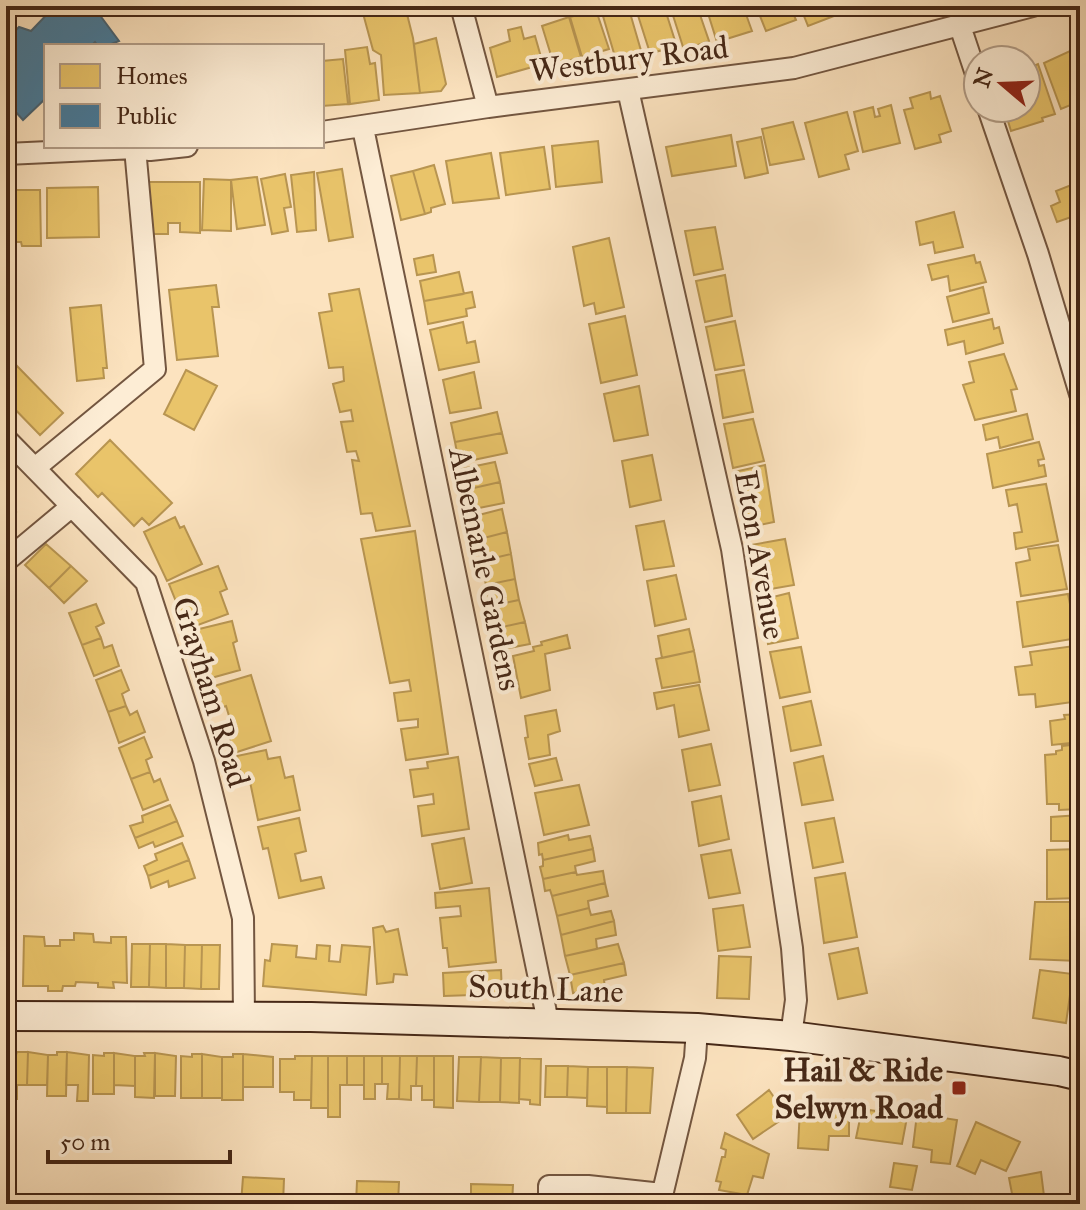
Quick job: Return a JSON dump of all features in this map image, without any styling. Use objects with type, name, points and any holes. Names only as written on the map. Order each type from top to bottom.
[{"type":"street","points":[[461,6],[488,107]]},
{"type":"street","name":"Westbury Road","points":[[324,132],[488,107],[794,68],[1033,6]]},
{"type":"street","points":[[959,23],[966,44]]},
{"type":"street","name":"Eton Avenue","points":[[628,90],[732,549],[792,948],[796,1000],[791,1036]]},
{"type":"street","points":[[993,124],[1038,254],[1080,394]]},
{"type":"street","name":"Albemarle Gardens","points":[[363,128],[548,1022]]},
{"type":"street","points":[[35,468],[155,369],[135,148]]},
{"type":"street","points":[[6,154],[168,148]]},
{"type":"street","name":"Grayham Road","points":[[6,439],[146,582],[204,761],[243,918],[244,1016]]},
{"type":"street","points":[[6,561],[72,506]]},
{"type":"street","name":"South Lane","points":[[6,1016],[244,1016],[697,1028],[791,1036],[1080,1076]]},
{"type":"street","points":[[549,1204],[549,1186],[588,1186],[661,1199],[695,1058],[697,1028]]},
{"type":"building: Homes","points":[[361,6],[405,6],[413,38],[420,93],[384,95],[381,55],[373,50]]},
{"type":"building: Homes","points":[[600,6],[628,6],[642,54],[616,60]]},
{"type":"building: Homes","points":[[635,6],[664,6],[677,47],[650,53]]},
{"type":"building: Homes","points":[[670,6],[688,6],[690,12],[698,9],[709,41],[684,50]]},
{"type":"building: Homes","points":[[743,6],[752,31],[717,42],[706,7]]},
{"type":"building: Homes","points":[[756,6],[790,6],[796,20],[766,31]]},
{"type":"building: Homes","points":[[800,6],[860,6],[808,26]]},
{"type":"building: Homes","points":[[596,10],[609,49],[582,57],[570,17]]},
{"type":"building: Homes","points":[[569,17],[581,57],[554,65],[542,26]]},
{"type":"building: Homes","points":[[521,27],[524,39],[535,36],[543,64],[497,77],[490,48],[510,41],[508,30]]},
{"type":"building: Homes","points":[[436,38],[446,84],[441,91],[420,93],[414,44]]},
{"type":"building: Homes","points":[[367,47],[370,64],[375,63],[379,100],[350,104],[345,50]]},
{"type":"building: Homes","points":[[1077,51],[1080,60],[1080,92],[1076,94],[1078,102],[1061,109],[1044,63]]},
{"type":"building: Homes","points":[[343,59],[348,104],[324,106],[324,61]]},
{"type":"building: Homes","points":[[1042,76],[1055,114],[1042,118]]},
{"type":"building: Homes","points":[[930,92],[931,99],[940,96],[951,131],[939,135],[941,142],[915,149],[904,110],[913,108],[910,98]]},
{"type":"building: Homes","points":[[891,105],[900,143],[863,152],[854,112],[873,107],[875,117],[880,116],[878,109]]},
{"type":"building: Homes","points":[[847,112],[858,151],[845,155],[849,169],[819,177],[805,123]]},
{"type":"building: Homes","points":[[793,122],[804,159],[770,165],[762,129]]},
{"type":"building: Homes","points":[[1009,124],[1033,124],[1011,131]]},
{"type":"building: Homes","points":[[731,135],[736,166],[672,176],[666,147]]},
{"type":"building: Homes","points":[[761,137],[768,173],[745,178],[737,142]]},
{"type":"building: Homes","points":[[598,141],[602,182],[556,187],[552,146]]},
{"type":"building: Homes","points":[[544,147],[550,189],[506,195],[500,153]]},
{"type":"building: Homes","points":[[491,153],[499,198],[453,203],[446,161]]},
{"type":"building: Homes","points":[[434,165],[445,204],[431,208],[431,212],[425,214],[413,171]]},
{"type":"building: Homes","points":[[342,169],[353,237],[329,241],[317,173]]},
{"type":"building: Homes","points":[[413,171],[425,214],[401,220],[391,176]]},
{"type":"building: Homes","points":[[314,172],[316,230],[297,232],[291,175]]},
{"type":"building: Homes","points":[[285,174],[291,207],[284,208],[288,231],[272,234],[261,179]]},
{"type":"building: Homes","points":[[257,177],[265,225],[237,229],[231,180]]},
{"type":"building: Homes","points":[[204,179],[231,180],[231,231],[202,230]]},
{"type":"building: Homes","points":[[148,182],[200,182],[200,233],[180,232],[180,223],[168,223],[168,234],[148,234]]},
{"type":"building: Homes","points":[[1079,182],[1080,214],[1057,222],[1051,206],[1060,202],[1056,191]]},
{"type":"building: Homes","points":[[98,187],[99,237],[47,238],[47,188]]},
{"type":"building: Homes","points":[[6,190],[40,190],[41,246],[6,242]]},
{"type":"building: Homes","points":[[954,212],[963,247],[935,253],[933,242],[920,245],[916,222]]},
{"type":"building: Homes","points":[[715,227],[723,269],[694,275],[685,231]]},
{"type":"building: Homes","points":[[609,238],[624,307],[596,314],[594,303],[584,306],[573,247]]},
{"type":"building: Homes","points":[[433,255],[436,272],[417,275],[414,259]]},
{"type":"building: Homes","points":[[974,255],[976,263],[980,262],[986,282],[950,291],[948,276],[932,280],[928,265]]},
{"type":"building: Homes","points":[[459,272],[464,294],[424,301],[420,281]]},
{"type":"building: Homes","points":[[725,275],[732,316],[705,322],[696,281]]},
{"type":"building: Homes","points":[[216,285],[219,307],[212,307],[218,356],[177,360],[169,290]]},
{"type":"building: Homes","points":[[983,287],[989,313],[953,322],[947,297]]},
{"type":"building: Homes","points":[[359,289],[410,526],[376,531],[372,513],[361,514],[352,460],[359,461],[356,451],[347,452],[341,422],[353,421],[351,410],[340,412],[333,384],[344,381],[343,367],[329,368],[319,313],[332,311],[329,294]]},
{"type":"building: Homes","points":[[472,292],[475,307],[466,309],[467,316],[428,324],[424,301]]},
{"type":"building: Homes","points":[[101,305],[107,368],[103,368],[104,378],[77,381],[70,308]]},
{"type":"building: Homes","points":[[625,316],[637,375],[601,383],[589,324]]},
{"type":"building: Homes","points":[[992,319],[994,329],[999,327],[1003,343],[966,354],[964,341],[948,345],[945,330]]},
{"type":"building: Homes","points":[[735,321],[744,365],[715,370],[706,327]]},
{"type":"building: Homes","points":[[463,322],[467,343],[475,341],[479,362],[439,370],[430,330]]},
{"type":"building: Homes","points":[[1004,354],[1017,389],[1011,390],[1016,411],[975,420],[963,385],[974,382],[969,362]]},
{"type":"building: Homes","points":[[17,366],[63,413],[40,435],[6,400],[6,377]]},
{"type":"building: Homes","points":[[186,370],[217,386],[194,430],[164,414]]},
{"type":"building: Homes","points":[[744,370],[753,412],[723,418],[716,375]]},
{"type":"building: Homes","points":[[474,372],[481,408],[450,413],[443,380]]},
{"type":"building: Homes","points":[[639,386],[648,435],[614,441],[604,394]]},
{"type":"building: Homes","points":[[497,412],[502,433],[455,442],[451,423]]},
{"type":"building: Homes","points":[[1027,414],[1033,439],[1000,448],[998,437],[986,440],[983,425]]},
{"type":"building: Homes","points":[[753,419],[764,461],[733,468],[724,424]]},
{"type":"building: Homes","points":[[502,433],[507,453],[459,463],[455,442]]},
{"type":"building: Homes","points":[[110,440],[172,503],[149,525],[142,518],[134,526],[102,493],[98,497],[76,474]]},
{"type":"building: Homes","points":[[1039,442],[1044,459],[1038,460],[1039,466],[1044,465],[1046,476],[993,488],[987,454]]},
{"type":"building: Homes","points":[[652,455],[661,500],[630,507],[622,461]]},
{"type":"building: Homes","points":[[495,462],[500,482],[465,490],[461,469]]},
{"type":"building: Homes","points":[[765,465],[774,522],[744,528],[734,472]]},
{"type":"building: Homes","points":[[500,482],[504,503],[469,510],[465,490]]},
{"type":"building: Homes","points":[[1046,484],[1058,541],[1016,549],[1014,533],[1022,532],[1017,504],[1009,506],[1006,490]]},
{"type":"building: Homes","points":[[6,502],[16,512],[6,522]]},
{"type":"building: Homes","points":[[502,509],[507,532],[476,540],[471,517]]},
{"type":"building: Homes","points":[[175,517],[180,528],[184,526],[202,564],[167,581],[144,532]]},
{"type":"building: Homes","points":[[664,521],[674,566],[644,570],[636,526]]},
{"type":"building: Homes","points":[[415,531],[448,754],[406,760],[401,729],[418,727],[418,719],[398,721],[394,693],[411,691],[409,680],[390,683],[361,539]]},
{"type":"building: Homes","points":[[507,532],[511,554],[481,561],[476,540]]},
{"type":"building: Homes","points":[[785,539],[794,585],[759,591],[751,545]]},
{"type":"building: Homes","points":[[46,544],[71,566],[49,588],[25,565]]},
{"type":"building: Homes","points":[[1058,545],[1067,589],[1021,596],[1016,563],[1030,560],[1028,549]]},
{"type":"building: Homes","points":[[511,554],[515,579],[486,585],[481,561]]},
{"type":"building: Homes","points":[[71,566],[87,581],[64,603],[49,588]]},
{"type":"building: Homes","points":[[218,566],[227,589],[220,592],[228,614],[187,629],[169,584]]},
{"type":"building: Homes","points":[[676,575],[686,619],[655,626],[647,581]]},
{"type":"building: Homes","points":[[515,579],[519,600],[490,606],[486,585]]},
{"type":"building: Homes","points":[[789,593],[798,638],[768,644],[761,600]]},
{"type":"building: Homes","points":[[1068,594],[1072,614],[1076,614],[1078,638],[1023,647],[1017,602]]},
{"type":"building: Homes","points":[[519,600],[525,622],[493,629],[490,606]]},
{"type":"building: Homes","points":[[96,604],[104,623],[96,627],[101,638],[82,645],[69,613]]},
{"type":"building: Homes","points":[[232,621],[237,641],[233,643],[240,670],[204,680],[191,631]]},
{"type":"building: Homes","points":[[525,622],[530,644],[498,650],[493,629]]},
{"type":"building: Homes","points":[[689,629],[694,651],[662,658],[658,636]]},
{"type":"building: Homes","points":[[567,635],[570,648],[545,654],[550,690],[521,698],[513,656],[534,651],[533,647],[542,645],[541,642]]},
{"type":"building: Homes","points":[[101,638],[104,648],[112,645],[119,666],[94,676],[82,645]]},
{"type":"building: Homes","points":[[1074,646],[1080,670],[1080,701],[1036,707],[1035,694],[1019,695],[1015,667],[1032,665],[1030,652]]},
{"type":"building: Homes","points":[[801,647],[810,692],[780,698],[770,652]]},
{"type":"building: Homes","points":[[694,651],[700,682],[662,688],[656,659]]},
{"type":"building: Homes","points":[[121,670],[129,690],[122,694],[126,706],[108,712],[96,680]]},
{"type":"building: Homes","points":[[251,675],[271,741],[234,753],[227,731],[233,729],[226,706],[218,709],[211,687]]},
{"type":"building: Homes","points":[[699,685],[709,730],[679,737],[674,705],[657,709],[654,693]]},
{"type":"building: Homes","points":[[811,701],[821,745],[791,751],[783,707]]},
{"type":"building: Homes","points":[[126,706],[130,715],[137,711],[145,732],[119,743],[108,712]]},
{"type":"building: Homes","points":[[556,710],[560,731],[548,735],[550,755],[529,759],[525,716]]},
{"type":"building: Homes","points":[[1080,714],[1080,742],[1052,745],[1050,721],[1065,719],[1064,715]]},
{"type":"building: Homes","points":[[144,737],[152,757],[146,760],[150,772],[131,779],[119,748]]},
{"type":"building: Homes","points":[[711,744],[720,785],[689,791],[682,750]]},
{"type":"building: Homes","points":[[1080,744],[1080,809],[1059,810],[1059,804],[1047,804],[1045,755],[1056,754],[1062,746]]},
{"type":"building: Homes","points":[[266,750],[268,759],[280,757],[285,778],[293,776],[300,810],[258,820],[249,777],[242,779],[237,756]]},
{"type":"building: Homes","points":[[823,756],[833,800],[802,805],[794,763]]},
{"type":"building: Homes","points":[[458,757],[469,829],[422,836],[418,806],[434,804],[433,794],[414,797],[410,770],[428,768],[427,762]]},
{"type":"building: Homes","points":[[556,758],[562,780],[535,786],[529,764]]},
{"type":"building: Homes","points":[[150,772],[154,782],[160,779],[168,800],[143,810],[131,779]]},
{"type":"building: Homes","points":[[579,785],[589,825],[544,835],[535,793]]},
{"type":"building: Homes","points":[[721,796],[729,839],[699,846],[692,802]]},
{"type":"building: Homes","points":[[170,805],[177,821],[135,838],[130,826],[143,822],[142,816]]},
{"type":"building: Homes","points":[[1080,815],[1080,841],[1051,841],[1051,817]]},
{"type":"building: Homes","points":[[299,818],[306,851],[295,854],[301,881],[321,877],[324,888],[279,898],[268,848],[263,849],[258,827]]},
{"type":"building: Homes","points":[[834,818],[843,862],[813,868],[805,823]]},
{"type":"building: Homes","points":[[177,821],[183,836],[155,847],[153,842],[139,848],[135,838]]},
{"type":"building: Homes","points":[[568,835],[569,840],[590,836],[593,849],[543,860],[542,854],[539,855],[538,843]]},
{"type":"building: Homes","points":[[464,838],[472,883],[440,889],[432,844]]},
{"type":"building: Homes","points":[[182,843],[189,860],[148,876],[144,866],[157,860],[155,854]]},
{"type":"building: Homes","points":[[593,849],[595,861],[575,866],[576,872],[543,879],[540,867],[543,860]]},
{"type":"building: Homes","points":[[1079,849],[1080,898],[1047,899],[1047,850]]},
{"type":"building: Homes","points":[[731,850],[740,893],[709,898],[701,855]]},
{"type":"building: Homes","points":[[189,860],[195,878],[169,887],[168,881],[151,888],[148,876]]},
{"type":"building: Homes","points":[[603,871],[605,883],[552,896],[550,890],[545,891],[543,879],[576,872],[577,875]]},
{"type":"building: Homes","points":[[845,873],[857,937],[824,943],[815,878]]},
{"type":"building: Homes","points":[[605,883],[608,896],[588,901],[589,908],[557,916],[552,896]]},
{"type":"building: Homes","points":[[489,888],[496,962],[449,967],[447,948],[443,948],[440,918],[461,916],[460,906],[436,908],[435,893]]},
{"type":"building: Homes","points":[[1035,902],[1078,902],[1078,961],[1030,959]]},
{"type":"building: Homes","points":[[743,905],[750,947],[718,951],[713,909]]},
{"type":"building: Homes","points":[[589,908],[591,915],[611,911],[614,921],[561,935],[557,916]]},
{"type":"building: Homes","points":[[614,921],[616,935],[596,939],[597,949],[565,956],[561,935]]},
{"type":"building: Homes","points":[[383,926],[386,932],[398,929],[407,975],[394,974],[393,982],[377,984],[373,928]]},
{"type":"building: Homes","points":[[74,933],[93,934],[94,942],[111,943],[111,937],[126,937],[127,983],[113,982],[114,988],[98,987],[98,983],[76,982],[75,986],[63,986],[62,991],[48,991],[48,986],[23,986],[24,936],[44,937],[45,946],[60,946],[60,940],[74,940]]},
{"type":"building: Homes","points":[[132,944],[150,944],[149,987],[131,987]]},
{"type":"building: Homes","points":[[150,944],[166,944],[166,988],[149,987]]},
{"type":"building: Homes","points":[[166,944],[185,945],[184,988],[166,988]]},
{"type":"building: Homes","points":[[272,944],[297,946],[296,957],[316,959],[317,945],[330,946],[329,961],[340,962],[342,945],[370,947],[366,995],[263,986],[265,960],[270,961]]},
{"type":"building: Homes","points":[[618,944],[624,963],[570,975],[565,956]]},
{"type":"building: Homes","points":[[185,945],[202,945],[201,989],[184,988]]},
{"type":"building: Homes","points":[[202,945],[220,945],[219,989],[201,989]]},
{"type":"building: Homes","points":[[858,948],[867,993],[838,999],[829,954]]},
{"type":"building: Homes","points":[[719,956],[751,957],[749,999],[717,998]]},
{"type":"building: Homes","points":[[624,963],[626,975],[604,980],[605,988],[573,993],[570,975]]},
{"type":"building: Homes","points":[[501,970],[502,994],[444,996],[443,973]]},
{"type":"building: Homes","points":[[1040,970],[1073,974],[1066,1023],[1033,1018]]},
{"type":"building: Homes","points":[[17,1052],[28,1052],[27,1085],[17,1085],[17,1099],[6,1099],[6,1054],[16,1055]]},
{"type":"building: Homes","points":[[28,1052],[48,1055],[47,1085],[27,1085]]},
{"type":"building: Homes","points":[[57,1052],[67,1052],[66,1096],[47,1096],[48,1055],[57,1055]]},
{"type":"building: Homes","points":[[67,1052],[89,1055],[88,1101],[77,1101],[78,1085],[66,1085]]},
{"type":"building: Homes","points":[[104,1053],[114,1053],[114,1094],[93,1094],[93,1055],[104,1056]]},
{"type":"building: Homes","points":[[114,1053],[135,1056],[135,1086],[114,1085]]},
{"type":"building: Homes","points":[[144,1053],[155,1053],[154,1098],[135,1097],[135,1056],[145,1056]]},
{"type":"building: Homes","points":[[155,1053],[176,1056],[175,1096],[155,1096]]},
{"type":"building: Homes","points":[[192,1054],[202,1054],[202,1098],[181,1098],[181,1056],[192,1057]]},
{"type":"building: Homes","points":[[202,1054],[222,1057],[222,1098],[202,1098]]},
{"type":"building: Homes","points":[[233,1054],[243,1054],[243,1100],[222,1100],[222,1057],[233,1057]]},
{"type":"building: Homes","points":[[243,1054],[273,1057],[273,1087],[243,1087]]},
{"type":"building: Homes","points":[[295,1056],[312,1056],[311,1100],[294,1100],[294,1092],[280,1092],[280,1059],[295,1059]]},
{"type":"building: Homes","points":[[312,1056],[328,1056],[328,1108],[311,1108]]},
{"type":"building: Homes","points":[[328,1056],[347,1056],[347,1085],[340,1085],[340,1117],[328,1117]]},
{"type":"building: Homes","points":[[347,1056],[364,1056],[364,1085],[347,1085]]},
{"type":"building: Homes","points":[[364,1056],[382,1056],[382,1084],[375,1084],[375,1099],[364,1099]]},
{"type":"building: Homes","points":[[382,1056],[400,1056],[399,1099],[387,1099],[388,1084],[382,1084]]},
{"type":"building: Homes","points":[[400,1056],[417,1056],[416,1086],[411,1086],[411,1100],[399,1099]]},
{"type":"building: Homes","points":[[417,1056],[434,1056],[434,1100],[422,1100],[422,1086],[416,1086]]},
{"type":"building: Homes","points":[[434,1056],[453,1056],[453,1108],[434,1107]]},
{"type":"building: Homes","points":[[459,1057],[481,1057],[479,1102],[457,1101]]},
{"type":"building: Homes","points":[[481,1057],[501,1058],[500,1102],[479,1102]]},
{"type":"building: Homes","points":[[501,1058],[520,1058],[519,1103],[500,1102]]},
{"type":"building: Homes","points":[[520,1058],[541,1059],[540,1105],[519,1099]]},
{"type":"building: Homes","points":[[546,1066],[568,1066],[567,1097],[545,1097]]},
{"type":"building: Homes","points":[[568,1066],[588,1067],[587,1098],[567,1097]]},
{"type":"building: Homes","points":[[588,1067],[607,1067],[607,1107],[587,1106]]},
{"type":"building: Homes","points":[[607,1067],[627,1067],[626,1113],[607,1113]]},
{"type":"building: Homes","points":[[627,1067],[653,1068],[650,1113],[626,1113]]},
{"type":"building: Homes","points":[[769,1090],[787,1116],[753,1139],[737,1115]]},
{"type":"building: Homes","points":[[817,1101],[843,1102],[842,1106],[849,1107],[849,1136],[829,1136],[828,1150],[798,1148],[800,1108],[817,1105]]},
{"type":"building: Homes","points":[[877,1107],[908,1112],[902,1144],[856,1138],[861,1114],[868,1115],[870,1110],[876,1111]]},
{"type":"building: Homes","points":[[917,1114],[957,1120],[950,1164],[931,1162],[932,1150],[913,1147]]},
{"type":"building: Homes","points":[[976,1122],[1020,1142],[1006,1171],[981,1160],[975,1174],[957,1166]]},
{"type":"building: Homes","points":[[725,1133],[769,1154],[763,1178],[753,1176],[747,1195],[719,1190],[721,1182],[716,1181],[722,1157],[725,1157],[726,1150],[721,1148]]},
{"type":"building: Homes","points":[[894,1163],[917,1166],[912,1190],[890,1187]]},
{"type":"building: Homes","points":[[1041,1172],[1045,1204],[1014,1204],[1009,1178]]},
{"type":"building: Homes","points":[[243,1177],[284,1179],[283,1204],[241,1204]]},
{"type":"building: Homes","points":[[357,1181],[399,1182],[398,1204],[356,1204]]},
{"type":"building: Homes","points":[[471,1184],[513,1185],[512,1204],[471,1204]]},
{"type":"building: Homes","points":[[573,1197],[607,1204],[572,1204]]},
{"type":"building: Public","points":[[55,6],[93,6],[119,41],[111,44],[44,44],[44,100],[23,120],[14,110],[6,118],[6,55],[13,47],[11,35],[19,27],[31,31]]},
{"type":"place","name":"Hail & Ride Selwyn Road","points":[[959,1088]]}]
